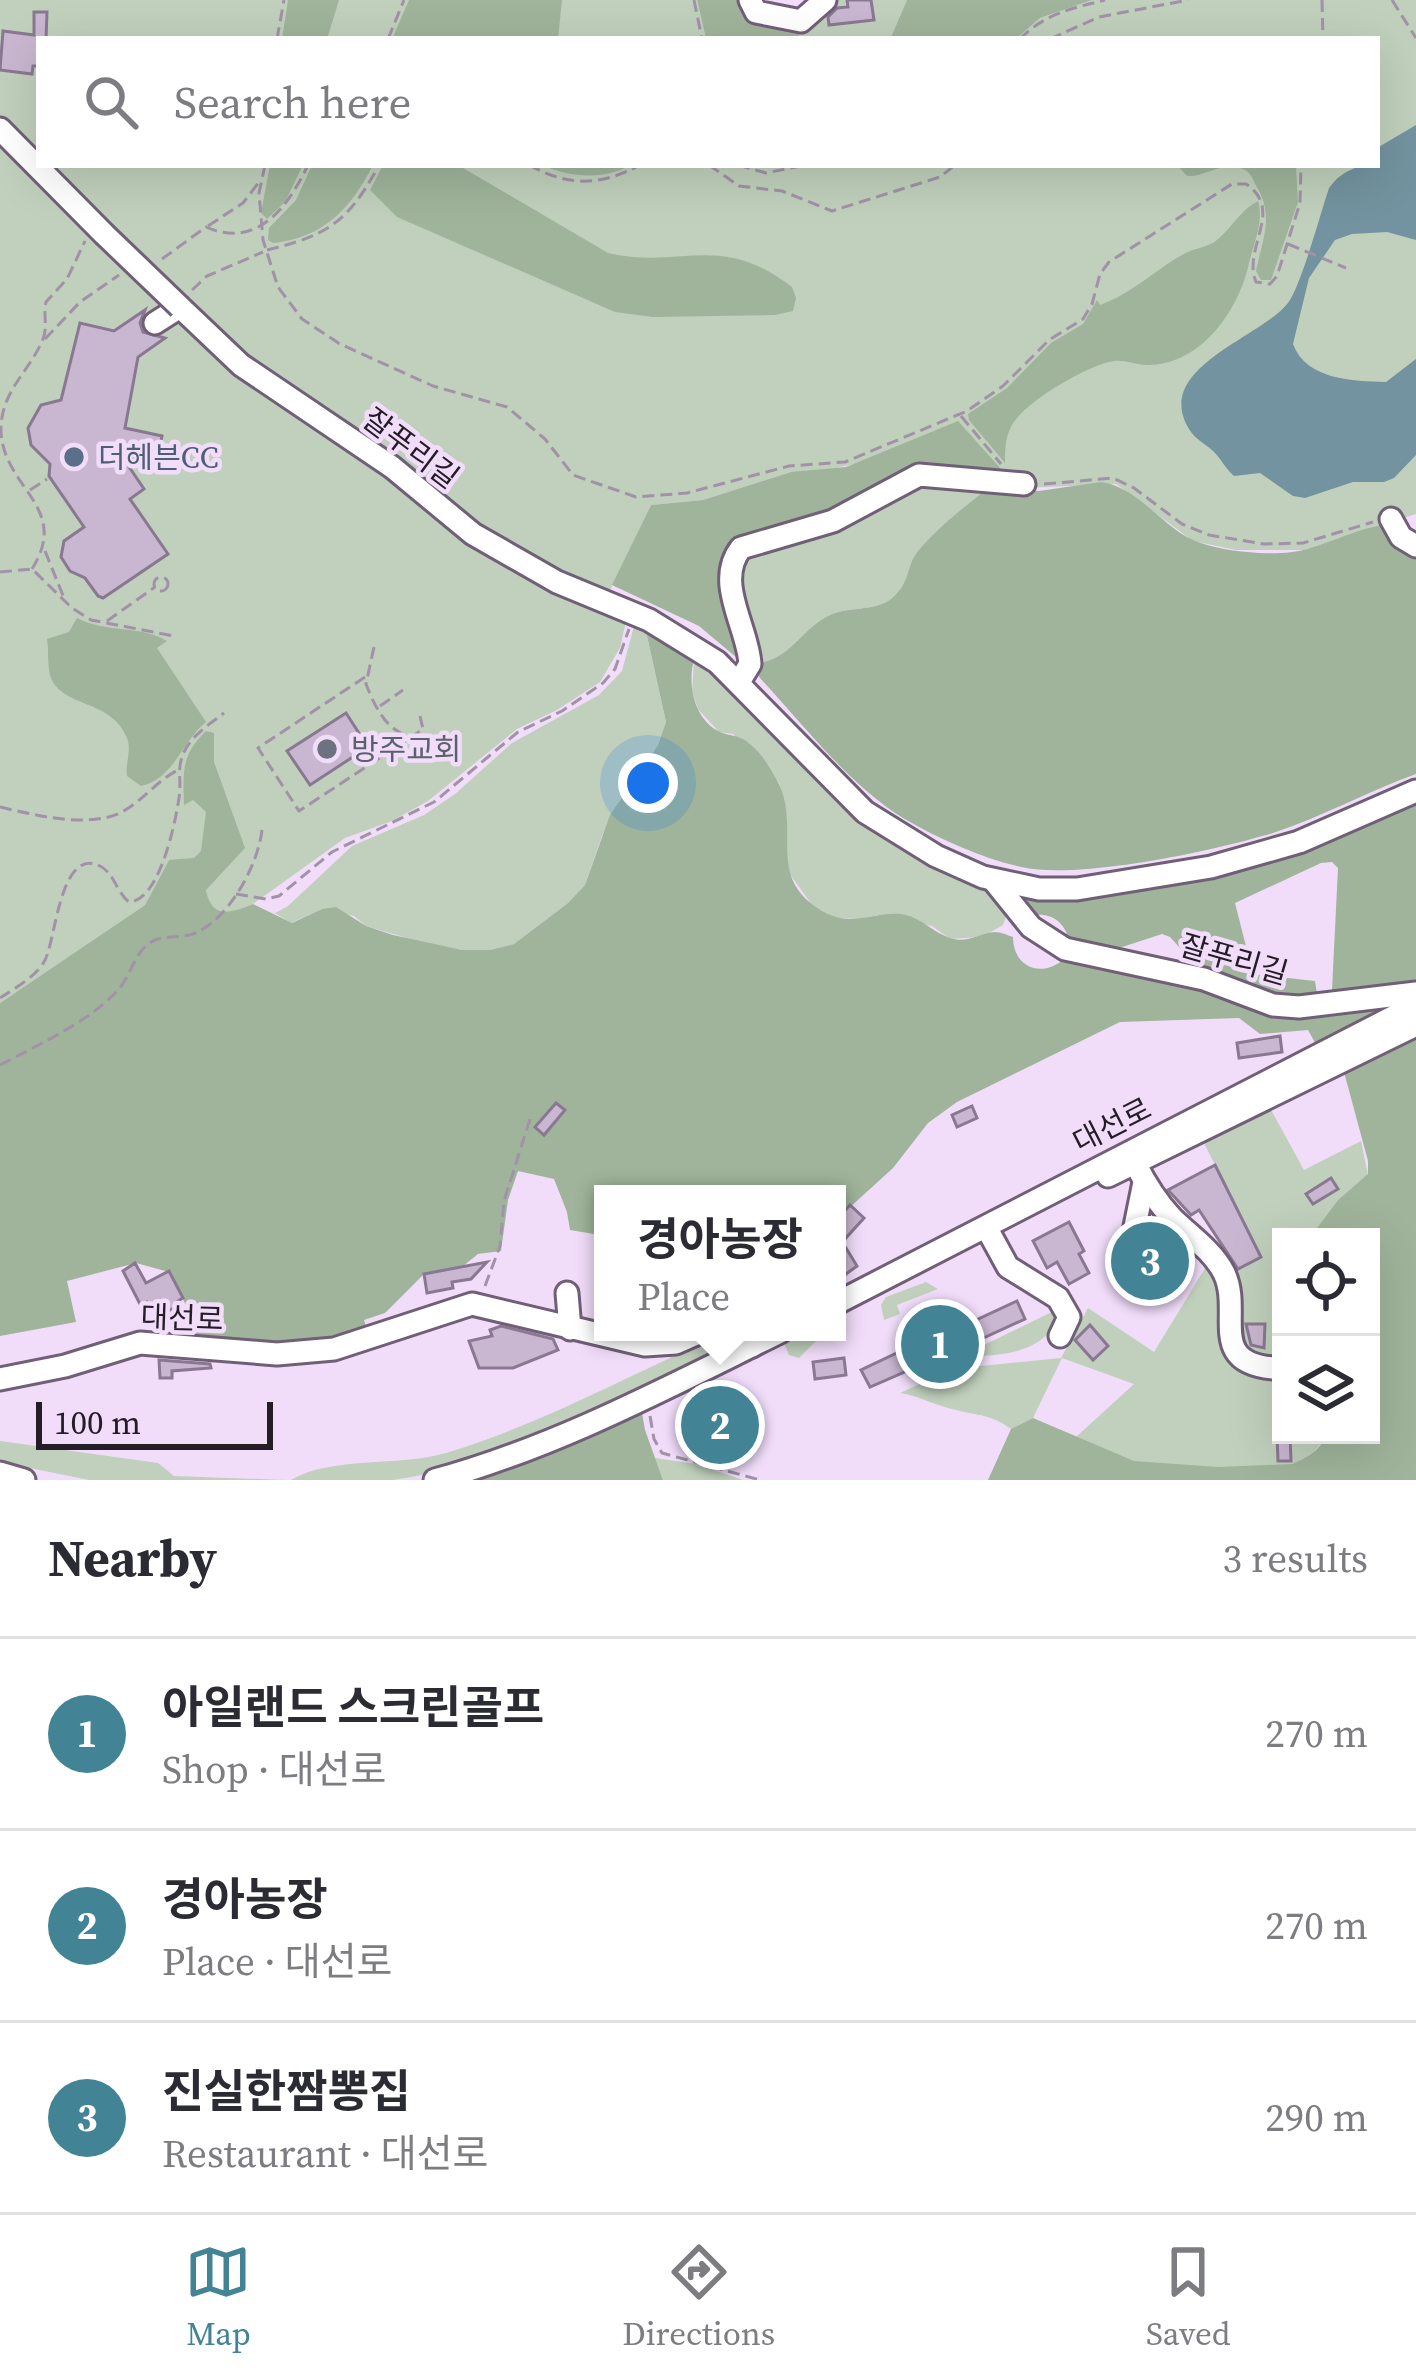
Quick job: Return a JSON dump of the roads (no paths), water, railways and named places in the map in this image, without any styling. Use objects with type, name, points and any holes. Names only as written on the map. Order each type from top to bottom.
[{"type":"street","points":[[750,0],[756,13],[801,21],[825,0]]},
{"type":"street","name":"잘푸리길","points":[[0,129],[36,165]]},
{"type":"street","name":"잘푸리길","points":[[0,153],[93,223],[183,301],[241,365],[392,467],[473,534],[557,582],[686,640],[739,682],[865,812],[936,856],[993,879],[1039,889],[1077,889],[1211,867],[1299,842],[1416,791]]},
{"type":"street","name":"잘푸리길","points":[[39,168],[93,223]]},
{"type":"street","points":[[154,323],[183,301]]},
{"type":"street","points":[[739,682],[750,664],[731,587],[732,563],[741,548],[833,521],[920,476],[1024,484]]},
{"type":"street","points":[[1391,519],[1401,537],[1416,546]]},
{"type":"street","name":"잘푸리길","points":[[993,879],[1031,927],[1065,949],[1204,979],[1286,1007],[1416,994]]},
{"type":"street","name":"대선로","points":[[846,1300],[1416,1005]]},
{"type":"street","name":"대선로","points":[[846,1301],[1139,1173],[1416,1025]]},
{"type":"street","points":[[1120,1268],[1132,1241],[1139,1173]]},
{"type":"street","points":[[1139,1173],[1225,1274],[1230,1335],[1237,1353],[1257,1366],[1272,1368]]},
{"type":"street","points":[[991,1236],[1008,1267],[1064,1304],[1069,1317],[1060,1336]]},
{"type":"street","points":[[568,1293],[570,1329],[594,1334]]},
{"type":"street","name":"대선로","points":[[0,1379],[140,1342],[314,1353],[356,1345],[477,1304],[570,1329]]},
{"type":"street","points":[[626,1341],[645,1345],[678,1341]]},
{"type":"street","points":[[741,1341],[752,1346]]},
{"type":"street","points":[[435,1480],[539,1445],[762,1341]]},
{"type":"street","points":[[0,1473],[24,1480]]},
{"type":"water","points":[[1416,125],[1416,240],[1387,232],[1335,240],[1309,278],[1293,344],[1308,365],[1346,379],[1386,382],[1416,359],[1416,455],[1384,482],[1353,482],[1305,498],[1293,496],[1260,473],[1234,476],[1189,429],[1182,408],[1185,388],[1214,356],[1288,303],[1329,188],[1350,170],[1380,168],[1380,146]]},
{"type":"place","name":"더헤븐CC","points":[[74,457]]},
{"type":"place","name":"방주교회","points":[[327,749]]},
{"type":"place","name":"진실한짬뽕집","points":[[1150,1261]]},
{"type":"place","name":"아일랜드 스크린골프","points":[[940,1344]]},
{"type":"place","name":"경아농장","points":[[720,1425]]}]
